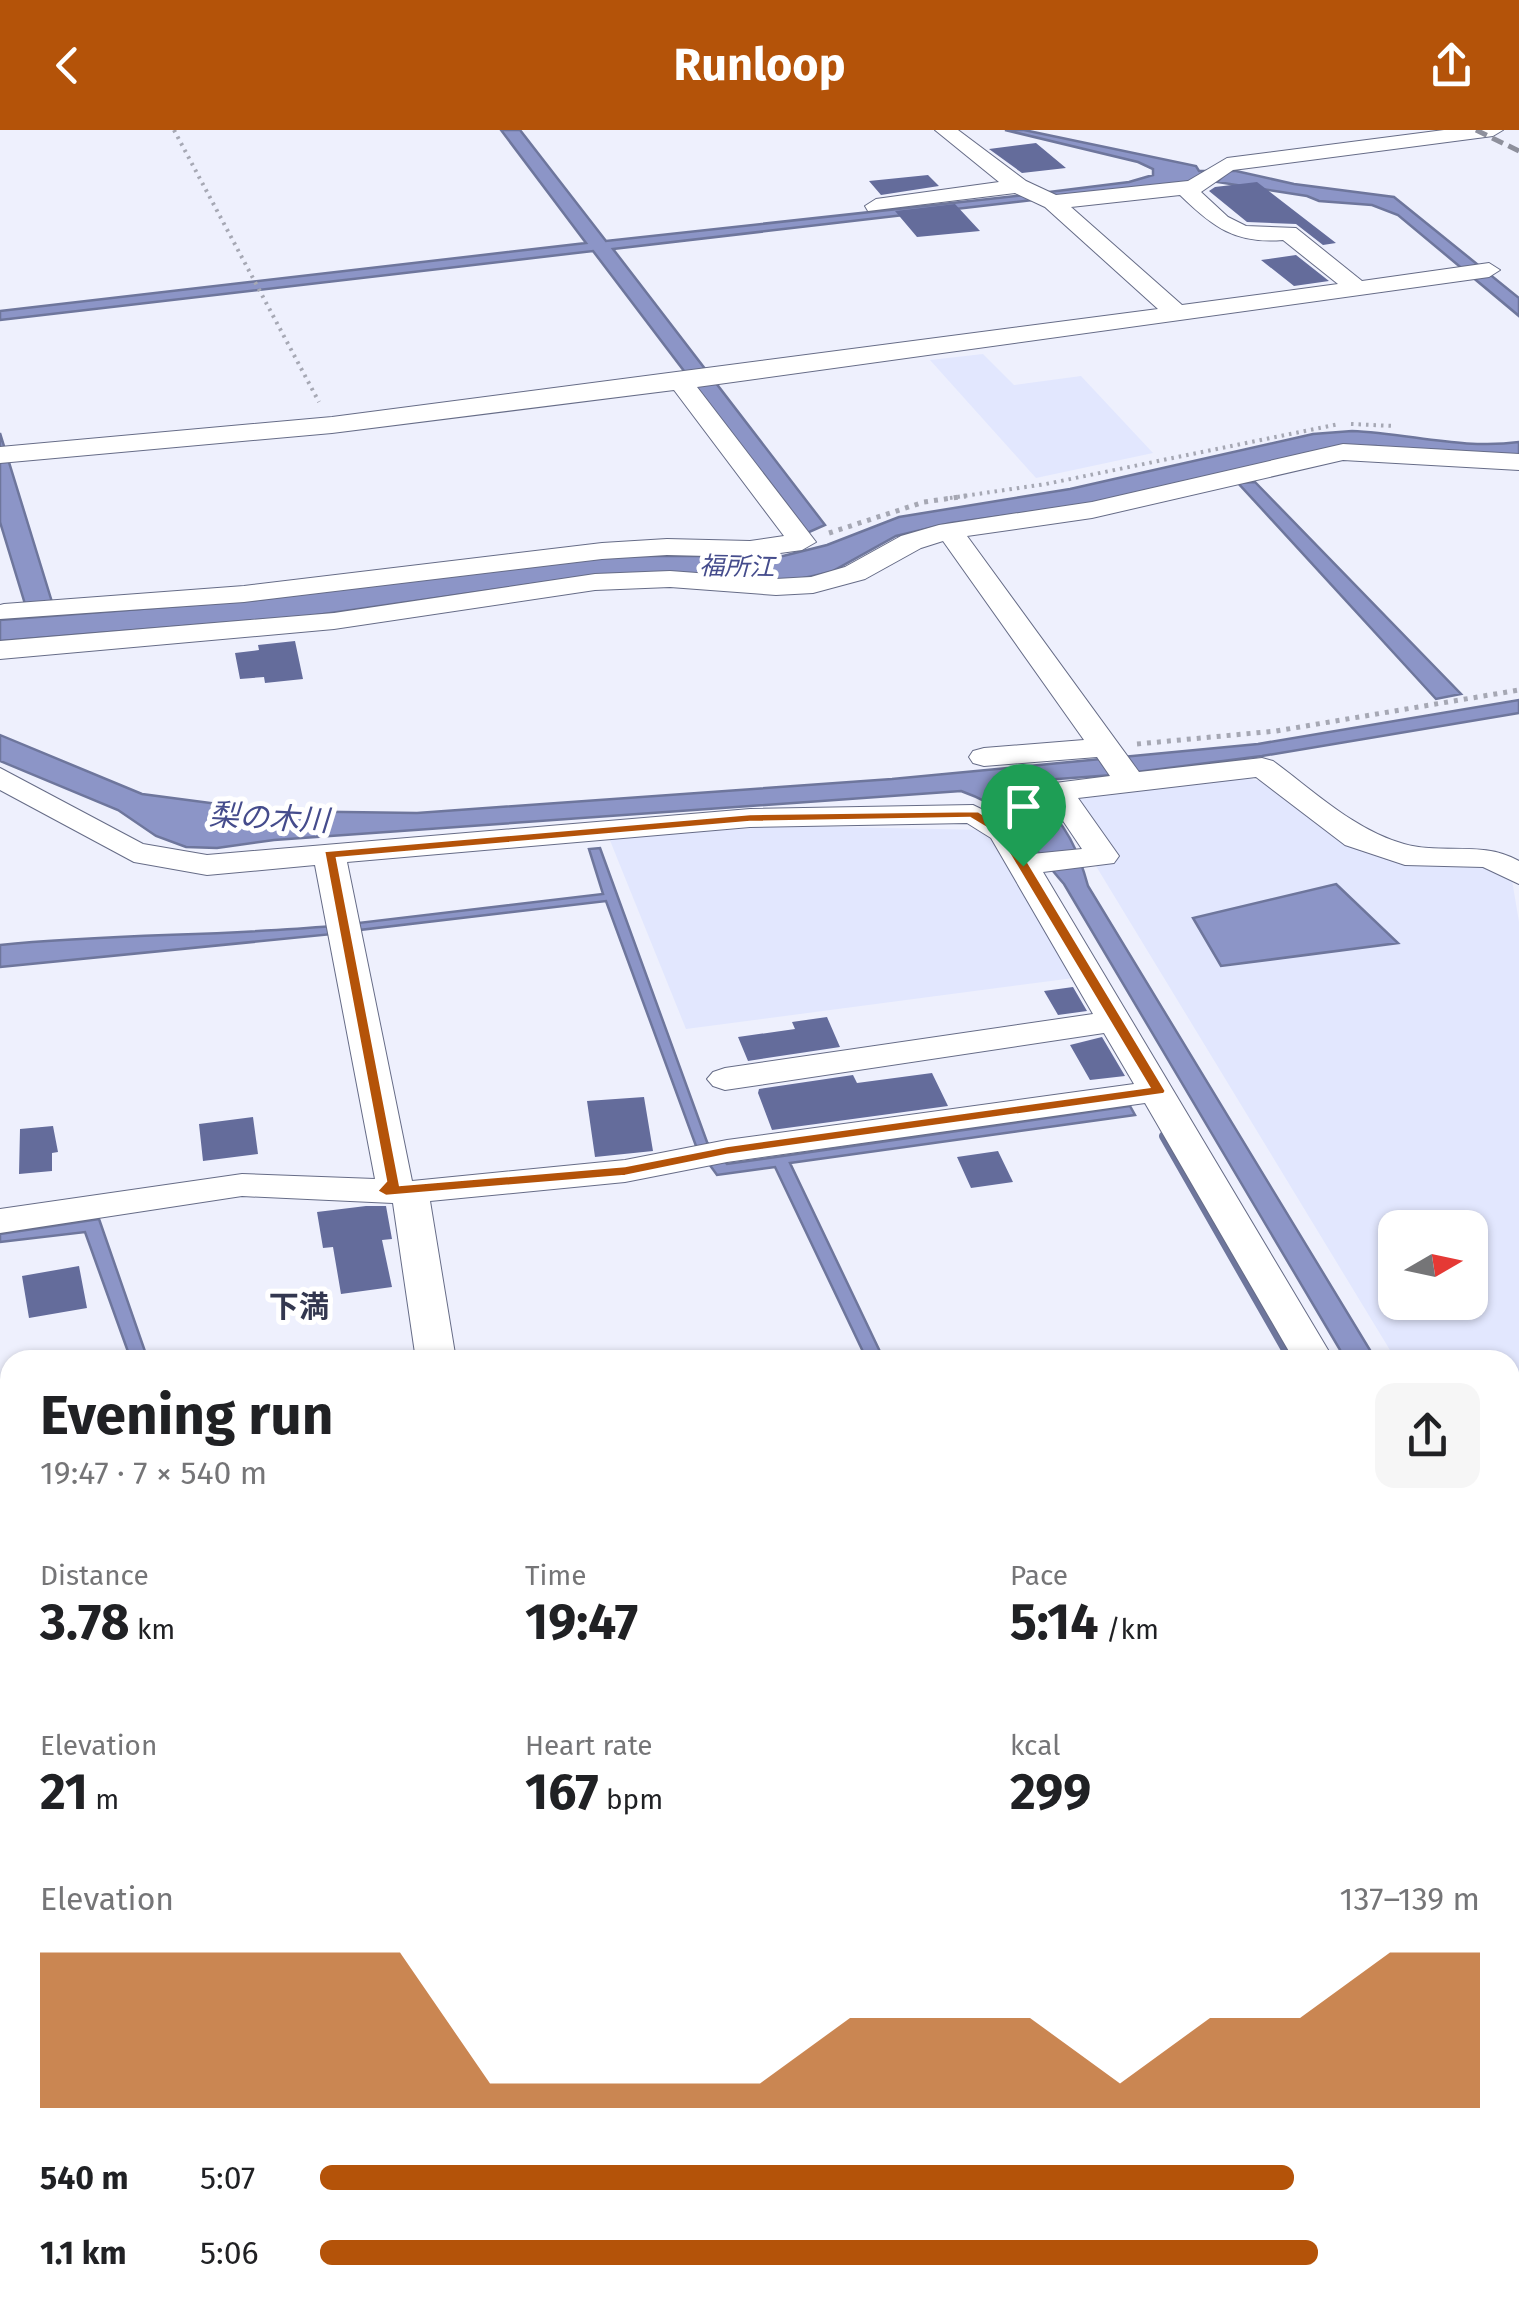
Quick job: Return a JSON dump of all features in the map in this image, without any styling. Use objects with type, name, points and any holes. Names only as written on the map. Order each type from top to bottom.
[{"type":"street","points":[[946,130],[1036,195],[1174,311]]},
{"type":"street","points":[[876,206],[1201,179],[1228,164],[1494,130]]},
{"type":"street","points":[[1201,179],[1235,234],[1252,237],[1288,233],[1356,287]]},
{"type":"street","points":[[7,454],[332,425],[680,382],[1489,270]]},
{"type":"street","points":[[4,612],[244,594],[602,550],[750,550],[802,542],[680,382]]},
{"type":"street","points":[[0,650],[334,621],[595,582],[670,579],[776,587],[813,585],[855,573],[910,542],[949,531],[1092,510],[1343,452],[1377,450],[1476,464],[1519,462]]},
{"type":"street","points":[[949,531],[1130,782]]},
{"type":"street","points":[[984,757],[1106,747]]},
{"type":"street","points":[[1023,866],[1103,856],[1058,791],[1262,767],[1356,838],[1404,855],[1490,858],[1519,874]]},
{"type":"street","points":[[0,777],[134,852],[207,865],[750,818],[973,814],[1003,832],[1308,1350]]},
{"type":"street","points":[[329,854],[394,1182],[434,1350]]},
{"type":"street","points":[[725,1079],[1116,1021]]},
{"type":"street","points":[[0,1221],[242,1185],[398,1192],[625,1171],[713,1154],[1158,1091]]},
{"type":"path","points":[[174,130],[332,425]]},
{"type":"path","points":[[1106,747],[1276,731],[1519,690]]},
{"type":"shaded area","points":[[983,354],[1014,385],[1081,376],[1153,453],[1036,478],[930,360]]},
{"type":"shaded area","points":[[1237,777],[1270,782],[1363,852],[1399,862],[1485,865],[1512,880],[1519,922],[1519,1350],[1390,1350],[1082,843],[1047,800]]},
{"type":"shaded area","points":[[787,826],[988,830],[1074,978],[686,1029],[609,838]]},
{"type":"water","points":[[501,130],[520,130],[606,241],[1025,195],[1129,182],[1153,175],[1153,169],[1138,162],[1005,130],[1024,130],[1196,166],[1199,171],[1236,171],[1294,184],[1394,197],[1519,298],[1519,316],[1398,215],[1372,205],[1319,201],[1217,182],[1221,178],[613,249],[825,525],[807,533],[593,251],[0,320],[0,311],[586,243]]},
{"type":"water","name":"福所江","points":[[1352,431],[1456,443],[1519,442],[1519,457],[1439,456],[1376,446],[1341,447],[1088,504],[951,523],[896,536],[831,572],[790,581],[595,575],[310,616],[0,641],[0,620],[256,600],[592,556],[783,556],[827,545],[899,517],[1070,489],[1313,434]]},
{"type":"water","points":[[0,433],[52,602],[25,604],[0,522]]},
{"type":"water","points":[[1255,482],[1461,694],[1436,699],[1238,483]]},
{"type":"water","name":"梨の木川","points":[[1519,700],[1519,713],[1262,756],[1113,775],[1003,783],[1037,800],[1064,828],[1088,886],[1370,1350],[1340,1350],[1064,884],[1010,818],[981,799],[961,791],[274,840],[217,848],[186,847],[156,836],[118,810],[0,761],[0,735],[142,794],[272,811],[417,813],[892,779],[1258,744]]},
{"type":"water","points":[[600,848],[707,1142],[727,1164],[1130,1106],[1135,1115],[790,1163],[879,1350],[862,1350],[775,1167],[717,1175],[696,1146],[606,901],[359,930],[358,923],[603,894],[589,849]]},
{"type":"water","points":[[1336,884],[1398,943],[1221,966],[1193,918]]},
{"type":"water","points":[[332,926],[333,934],[0,967],[0,945]]},
{"type":"water","points":[[99,1219],[145,1350],[127,1350],[85,1232],[0,1242],[0,1234]]},
{"type":"building","points":[[1036,143],[1066,168],[1022,173],[989,149]]},
{"type":"building","points":[[928,175],[939,186],[881,195],[869,181]]},
{"type":"building","points":[[1257,182],[1336,243],[1323,245],[1296,224],[1247,222],[1209,191]]},
{"type":"building","points":[[955,204],[980,231],[917,237],[895,211]]},
{"type":"building","points":[[1296,255],[1329,281],[1294,286],[1261,260]]},
{"type":"building","points":[[295,641],[303,679],[265,683],[264,677],[240,679],[235,653],[259,650],[258,645]]},
{"type":"building","points":[[1073,987],[1087,1011],[1058,1015],[1044,991]]},
{"type":"building","points":[[827,1017],[840,1047],[748,1061],[738,1037],[795,1029],[792,1022]]},
{"type":"building","points":[[1102,1037],[1125,1076],[1090,1080],[1070,1045]]},
{"type":"building","points":[[932,1073],[948,1106],[772,1130],[758,1093],[759,1089],[853,1075],[857,1083]]},
{"type":"building","points":[[644,1097],[653,1151],[595,1157],[587,1101]]},
{"type":"building","points":[[253,1117],[258,1154],[203,1161],[199,1124]]},
{"type":"building","points":[[53,1126],[58,1152],[52,1153],[52,1171],[19,1174],[20,1129]]},
{"type":"building","points":[[998,1151],[1013,1182],[971,1188],[957,1157]]},
{"type":"building","points":[[386,1206],[392,1239],[382,1240],[392,1287],[341,1294],[333,1247],[323,1248],[317,1212]]},
{"type":"building","points":[[79,1266],[87,1308],[29,1318],[22,1276]]},
{"type":"waterway","points":[[1164,1136],[1286,1350]]},
{"type":"railway","points":[[1476,130],[1519,151]]},
{"type":"district","name":"下満","points":[[299,1307]]},
{"type":"route","points":[[973,814],[1003,832],[1023,866],[1158,1091],[727,1151],[625,1171],[386,1191],[394,1182],[329,854],[750,818],[973,814]]}]
